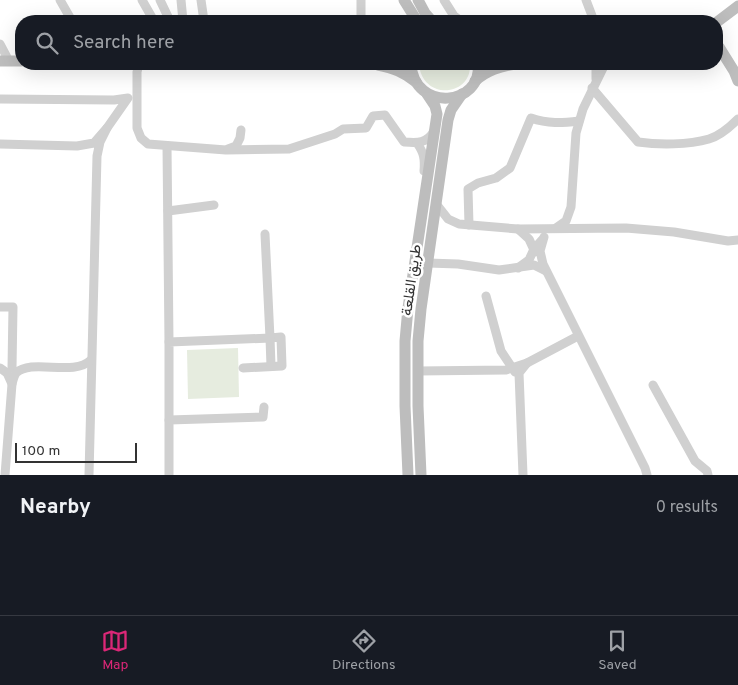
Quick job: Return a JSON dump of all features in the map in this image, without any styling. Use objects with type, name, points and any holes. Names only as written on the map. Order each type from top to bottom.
[{"type":"main road","points":[[404,0],[413,15]]},
{"type":"main road","points":[[418,0],[427,15]]},
{"type":"main road","points":[[723,18],[738,6]]},
{"type":"main road","points":[[723,54],[738,80]]},
{"type":"main road","points":[[398,70],[416,82]]},
{"type":"main road","points":[[413,70],[416,82]]},
{"type":"main road","points":[[475,81],[477,70]]},
{"type":"main road","name":"طريق القلعة","points":[[421,475],[418,371],[421,309],[448,120],[451,110],[462,94],[485,72],[491,70]]},
{"type":"main road","name":"طريق القلعة","points":[[408,475],[405,341],[414,267],[437,127],[435,106],[416,82]]},
{"type":"main road","points":[[427,94],[444,99],[455,98],[462,94]]},
{"type":"street","points":[[60,0],[69,15]]},
{"type":"street","points":[[142,0],[150,15]]},
{"type":"street","points":[[181,0],[182,15]]},
{"type":"street","points":[[201,0],[203,15]]},
{"type":"street","points":[[361,0],[361,15]]},
{"type":"street","points":[[444,0],[453,15]]},
{"type":"street","points":[[586,0],[592,15]]},
{"type":"street","points":[[147,9],[161,1],[167,15]]},
{"type":"street","points":[[0,44],[10,61]]},
{"type":"street","points":[[0,144],[77,146],[94,143],[116,114],[132,99],[137,86],[138,70]]},
{"type":"street","points":[[594,85],[596,70]]},
{"type":"street","points":[[518,268],[529,260],[534,249],[544,237],[566,220],[571,207],[576,133],[579,121],[602,70]]},
{"type":"street","points":[[594,85],[638,142],[655,144],[710,139],[728,129],[738,119]]},
{"type":"street","points":[[0,99],[132,99]]},
{"type":"street","points":[[132,99],[136,128],[141,138],[148,144],[167,146],[226,150],[288,149],[336,134],[343,129],[366,128],[373,116],[385,115],[404,142],[416,143],[427,141],[437,127]]},
{"type":"street","points":[[102,100],[113,104],[116,114]]},
{"type":"street","points":[[469,224],[468,189],[478,183],[496,178],[510,168],[531,118],[557,124],[579,121]]},
{"type":"street","points":[[89,475],[97,156],[106,128]]},
{"type":"street","points":[[226,150],[236,146],[241,130]]},
{"type":"street","points":[[414,267],[425,160],[422,151],[416,143]]},
{"type":"street","points":[[167,146],[169,475]]},
{"type":"street","points":[[437,204],[448,219],[459,224],[518,229],[626,228],[674,232],[728,241],[738,240]]},
{"type":"street","points":[[168,211],[214,205]]},
{"type":"street","points":[[571,207],[577,221],[586,228]]},
{"type":"street","points":[[518,229],[529,239],[545,268],[647,475]]},
{"type":"street","points":[[265,234],[270,338]]},
{"type":"street","points":[[544,237],[540,251],[545,268]]},
{"type":"street","points":[[728,241],[738,248]]},
{"type":"street","points":[[428,263],[458,264],[499,270],[534,265],[545,268]]},
{"type":"street","points":[[486,296],[501,351],[501,363],[494,370]]},
{"type":"street","points":[[0,307],[13,307],[12,368]]},
{"type":"street","points":[[418,371],[513,368],[527,363],[578,336]]},
{"type":"street","points":[[169,342],[281,337],[282,366],[243,368]]},
{"type":"street","points":[[501,351],[513,368],[519,385]]},
{"type":"street","points":[[0,368],[76,367],[86,365],[91,360]]},
{"type":"street","points":[[523,475],[519,374],[527,363]]},
{"type":"street","points":[[0,368],[7,373],[12,384]]},
{"type":"street","points":[[5,475],[12,384],[15,374],[24,368]]},
{"type":"street","points":[[653,385],[695,461],[707,471],[708,475]]},
{"type":"street","points":[[169,420],[263,417],[264,408]]},
{"type":"shaded area","points":[[420,70],[469,70],[469,75],[463,83],[456,88],[446,90],[437,89],[422,76]]},
{"type":"shaded area","points":[[238,348],[239,397],[188,399],[187,350]]}]
